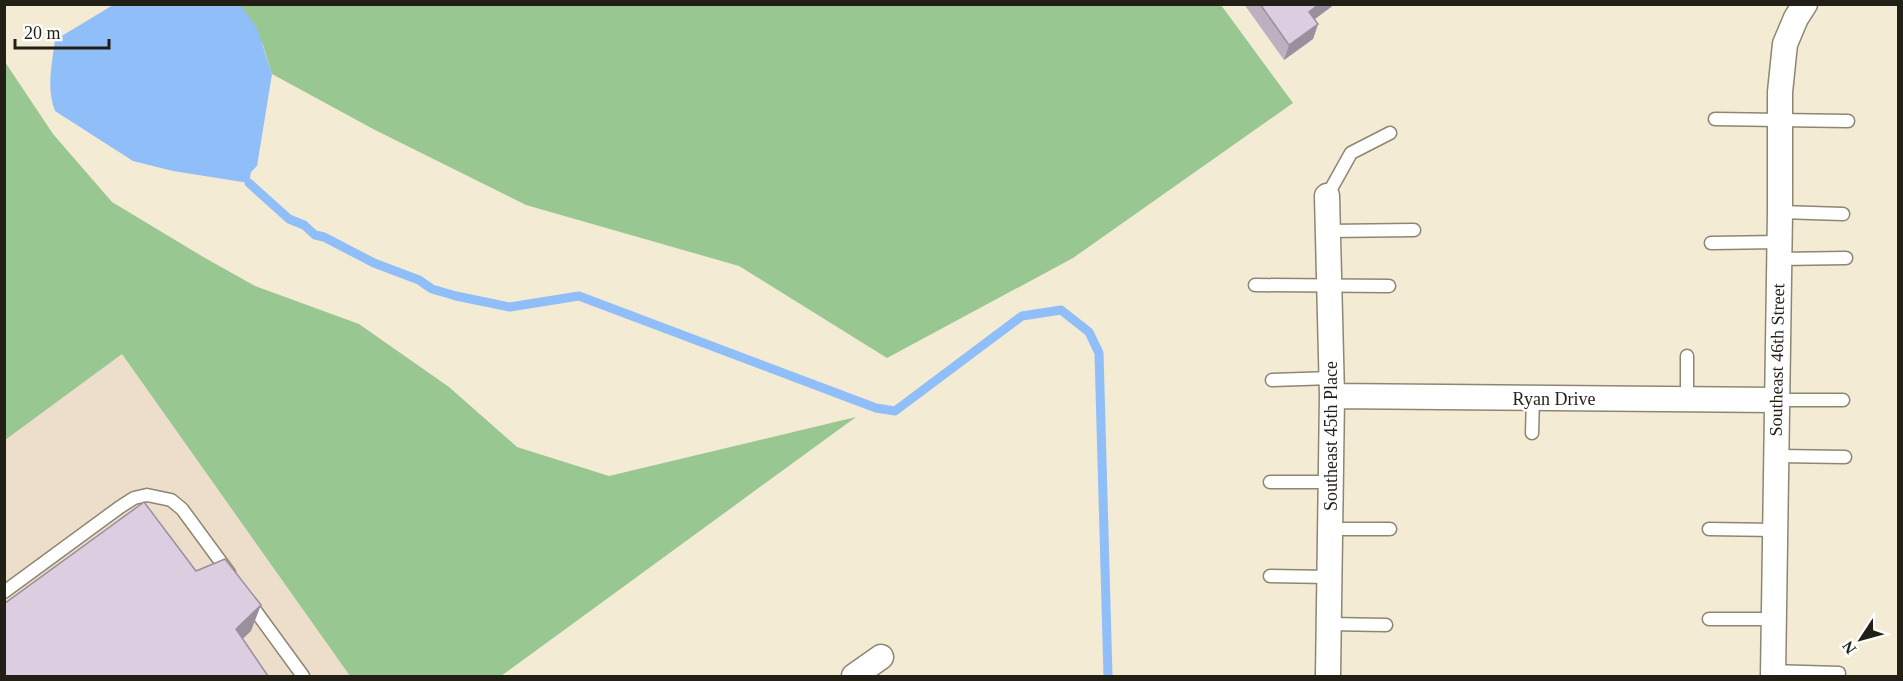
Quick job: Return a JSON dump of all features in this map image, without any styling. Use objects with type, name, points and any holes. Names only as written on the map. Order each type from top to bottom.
[{"type":"street","name":"Southeast 46th Street","points":[[1773,674],[1780,92],[1785,44],[1805,4]]},
{"type":"street","name":"Southeast 45th Place","points":[[1327,196],[1332,387],[1328,676]]},
{"type":"street","name":"Ryan Drive","points":[[1332,387],[1533,399],[1776,400]]},
{"type":"street","points":[[854,676],[881,657]]},
{"type":"lane","points":[[1714,119],[1848,121]]},
{"type":"lane","points":[[1327,196],[1351,153],[1390,133]]},
{"type":"lane","points":[[1780,212],[1843,214]]},
{"type":"lane","points":[[1328,231],[1414,230]]},
{"type":"lane","points":[[1711,243],[1846,258]]},
{"type":"lane","points":[[1255,285],[1389,286]]},
{"type":"lane","points":[[1687,356],[1687,400]]},
{"type":"lane","points":[[1272,380],[1332,387]]},
{"type":"lane","points":[[1532,433],[1533,399]]},
{"type":"lane","points":[[1776,400],[1843,400]]},
{"type":"lane","points":[[1776,456],[1845,457]]},
{"type":"lane","points":[[1270,482],[1330,482]]},
{"type":"lane","points":[[4,592],[134,498],[147,495],[160,496],[171,500],[182,509],[303,676]]},
{"type":"lane","points":[[1330,529],[1390,529]]},
{"type":"lane","points":[[1709,529],[1775,530]]},
{"type":"lane","points":[[1270,576],[1329,577]]},
{"type":"lane","points":[[1709,619],[1774,619]]},
{"type":"lane","points":[[1329,624],[1386,624]]},
{"type":"lane","points":[[1773,674],[1839,673]]},
{"type":"shaded area","points":[[105,330],[350,676],[5,676],[4,405]]},
{"type":"green space","points":[[238,5],[1221,5],[1293,103],[1073,258],[887,358],[739,266],[526,205],[375,130],[272,74],[263,45]]},
{"type":"green space","points":[[5,62],[53,134],[112,202],[255,286],[359,324],[449,387],[517,447],[609,476],[856,417],[501,676],[350,676],[122,354],[5,440]]},
{"type":"water","points":[[113,5],[240,5],[257,28],[272,74],[257,166],[251,172],[249,183],[173,171],[133,161],[55,111],[50,85],[55,40]]},
{"type":"building","points":[[1260,4],[1319,4],[1309,12],[1318,24],[1289,45]]},
{"type":"building","points":[[144,502],[196,571],[225,559],[261,605],[236,629],[268,676],[4,676],[4,604]]},
{"type":"waterway","points":[[249,183],[289,219],[304,225],[315,235],[324,237],[374,263],[419,280],[432,289],[510,307],[579,296],[876,408],[895,411],[1022,316],[1061,310],[1089,332],[1099,353],[1108,676]]}]
